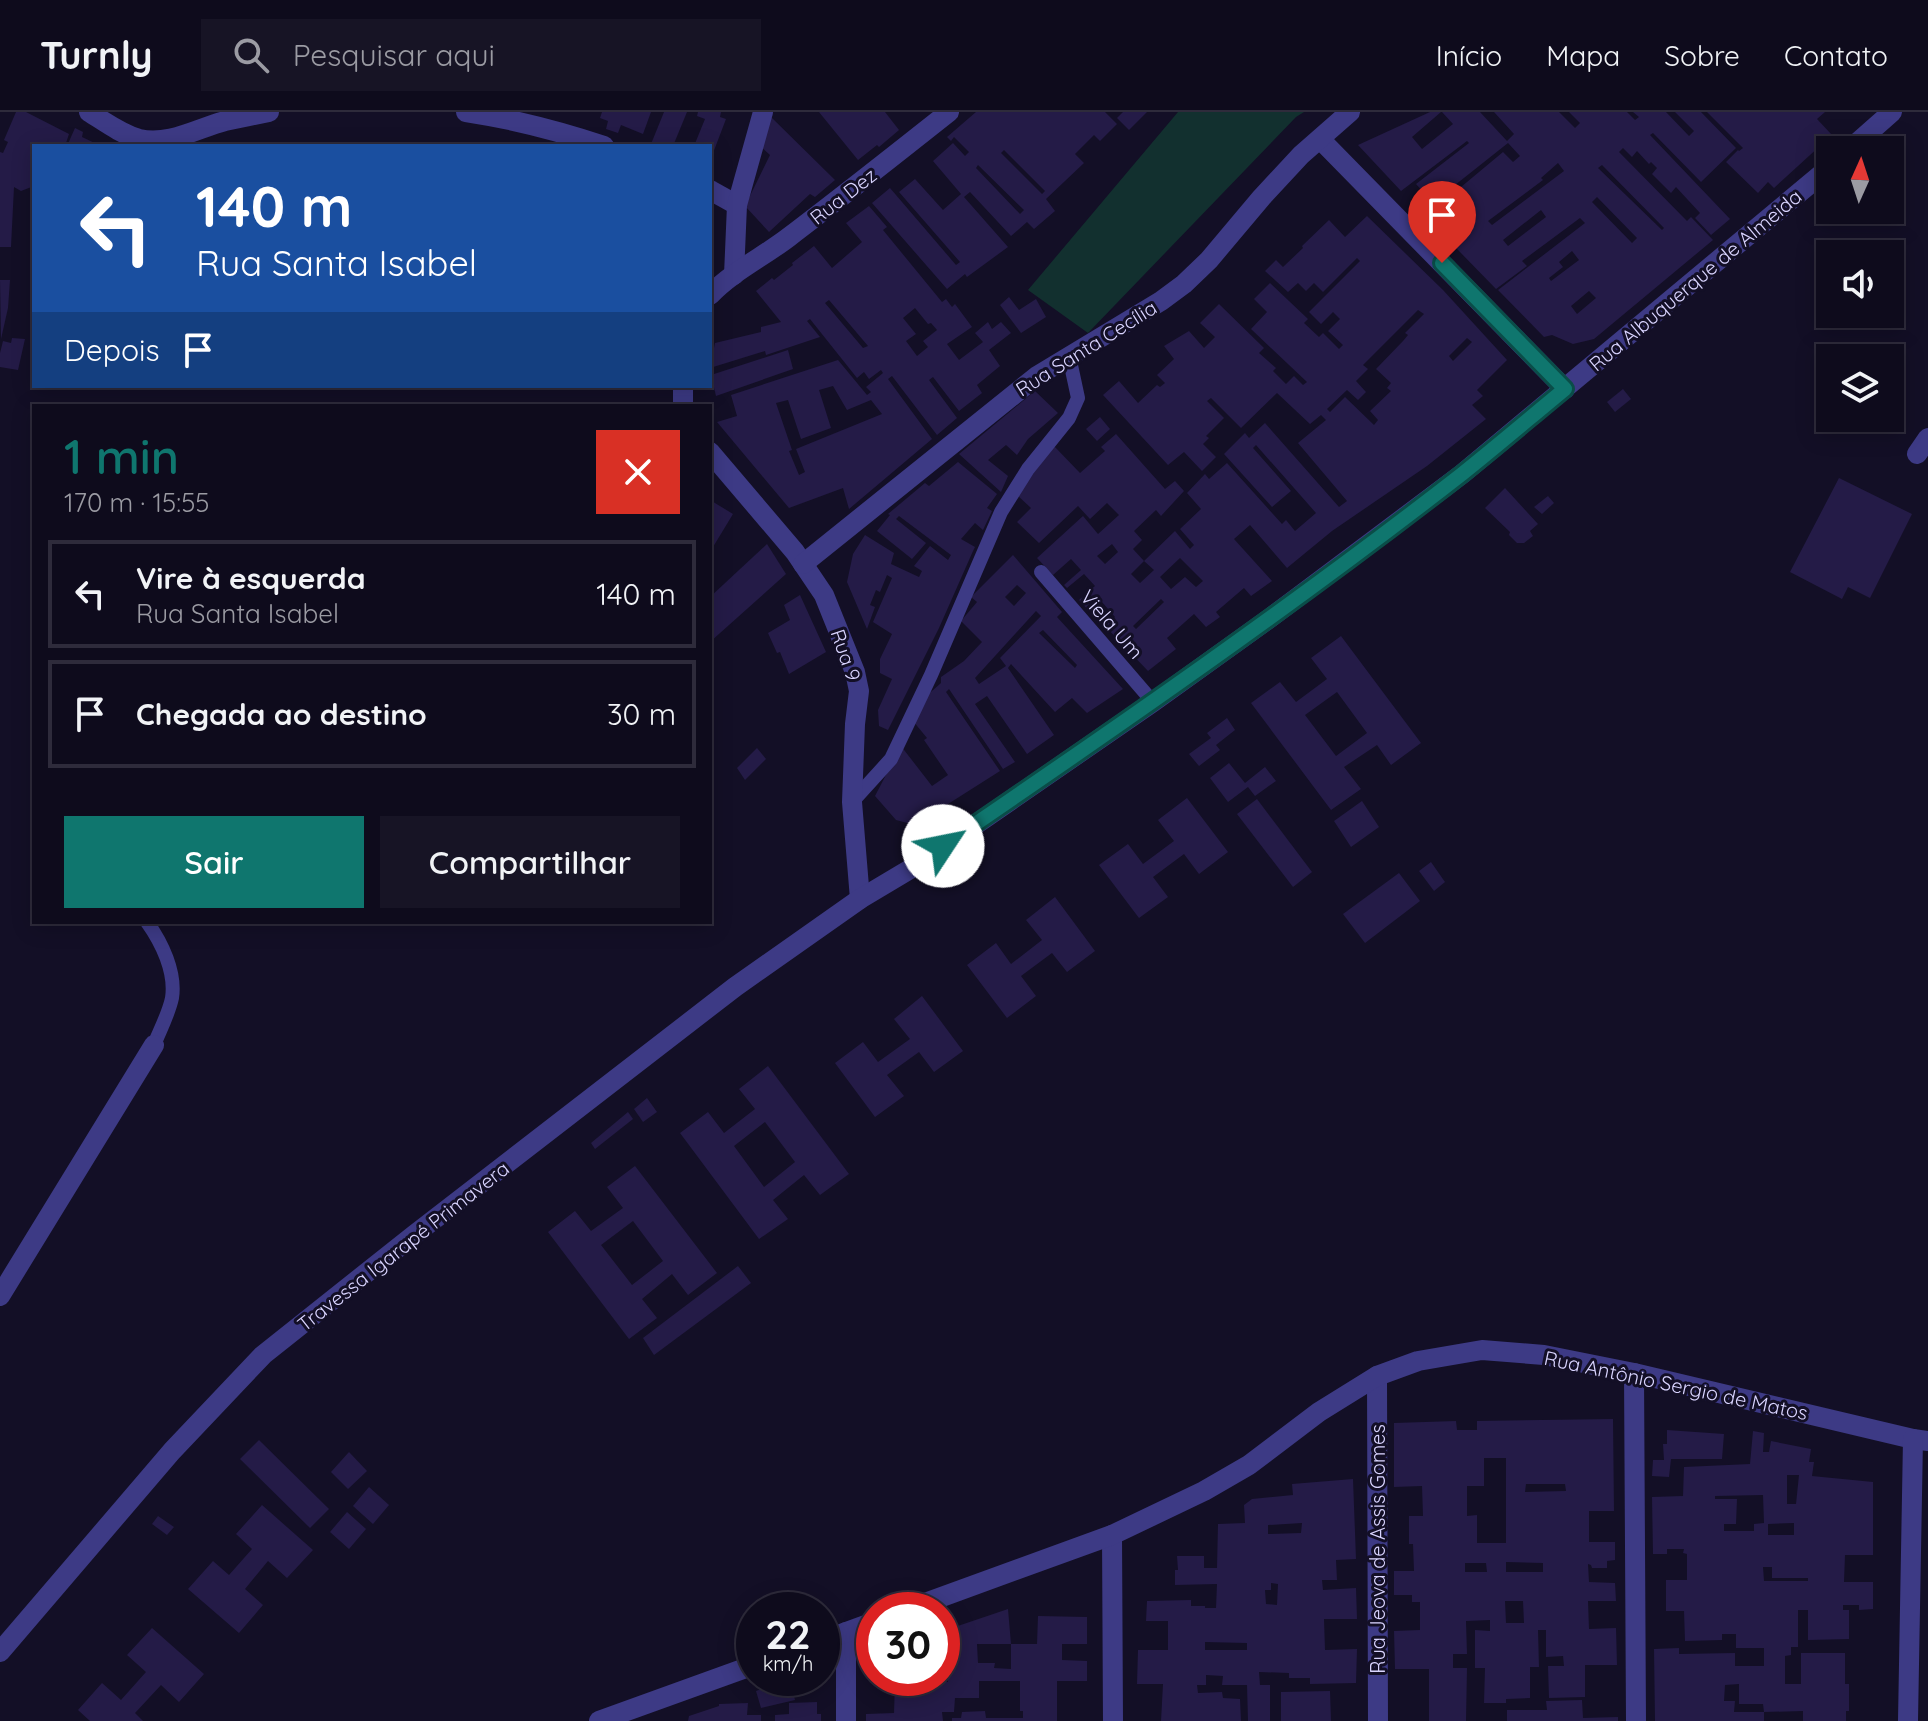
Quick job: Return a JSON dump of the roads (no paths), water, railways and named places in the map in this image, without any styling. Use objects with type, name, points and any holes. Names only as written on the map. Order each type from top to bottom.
[{"type":"street","points":[[89,112],[124,133],[152,141],[163,139],[197,122],[222,122],[269,112]]},
{"type":"street","points":[[466,112],[598,144]]},
{"type":"street","points":[[712,293],[734,275],[737,205],[763,112]]},
{"type":"street","name":"Rua Dez","points":[[734,275],[781,244],[949,112]]},
{"type":"street","name":"Rua Santa Cecília","points":[[803,564],[1037,376],[1184,284],[1209,260],[1262,197],[1350,112]]},
{"type":"street","points":[[1865,136],[1892,112]]},
{"type":"street","points":[[1320,139],[1565,389]]},
{"type":"street","name":"Rua Albuquerque de Almeida","points":[[860,899],[917,865],[1153,702],[1462,474],[1816,179]]},
{"type":"street","points":[[712,191],[737,205]]},
{"type":"street","name":"Rua 9","points":[[712,454],[803,564],[824,595],[855,672],[859,691],[852,802],[860,899]]},
{"type":"street","name":"Travessa Igarapé Primavera","points":[[0,1652],[172,1451],[263,1355],[735,987],[860,899]]},
{"type":"street","points":[[0,1296],[154,1045]]},
{"type":"street","name":"Rua Antônio Sergio de Matos","points":[[955,1592],[1112,1535],[1204,1491],[1249,1465],[1319,1412],[1377,1376],[1418,1361],[1482,1350],[1544,1355],[1634,1373],[1920,1440]]},
{"type":"street","points":[[1634,1373],[1636,1721]]},
{"type":"street","name":"Rua Jeova de Assis Gomes","points":[[1377,1376],[1378,1721]]},
{"type":"street","points":[[1908,1721],[1920,1440]]},
{"type":"street","points":[[1112,1535],[1113,1721]]},
{"type":"street","points":[[840,1634],[856,1628]]},
{"type":"street","points":[[846,1632],[846,1721]]},
{"type":"street","points":[[599,1721],[736,1672]]},
{"type":"lane","points":[[852,802],[891,759],[1001,512],[1028,469],[1074,408],[1078,398],[1069,356]]},
{"type":"lane","name":"Viela Um","points":[[1041,572],[1153,702]]},
{"type":"lane","points":[[148,924],[172,971],[172,999],[154,1045]]}]
